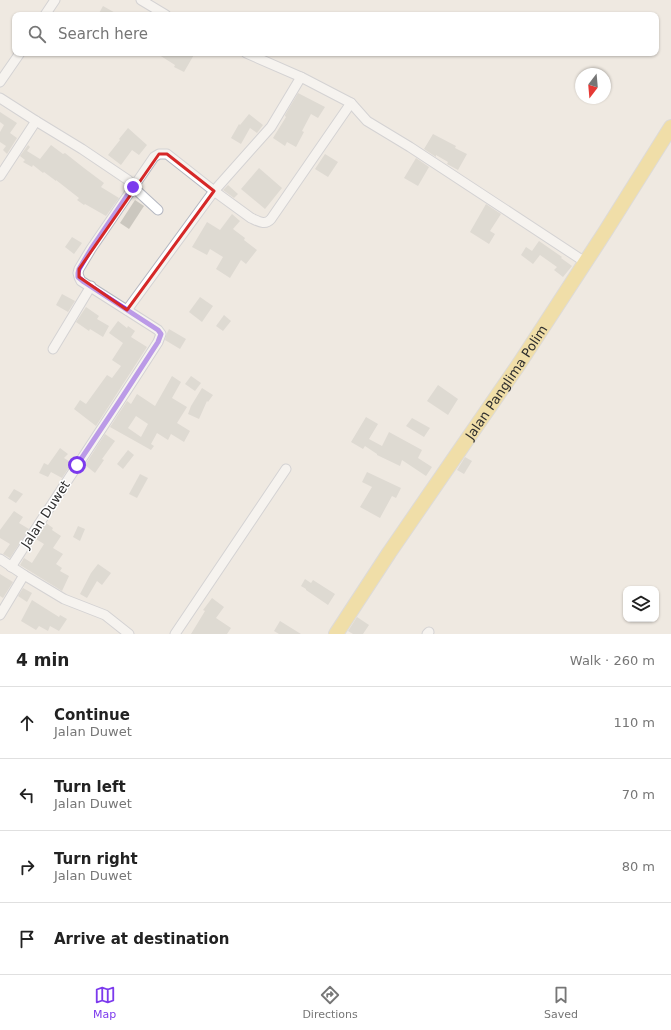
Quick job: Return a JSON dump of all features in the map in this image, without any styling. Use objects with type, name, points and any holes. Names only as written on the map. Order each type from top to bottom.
[{"type":"main road","name":"Jalan Panglima Polim","points":[[336,634],[389,553],[519,364],[671,127]]},
{"type":"street","points":[[47,12],[55,0]]},
{"type":"street","points":[[141,0],[161,12]]},
{"type":"street","points":[[0,82],[18,56]]},
{"type":"street","points":[[253,56],[301,77],[350,103],[366,121],[410,147],[585,262]]},
{"type":"street","points":[[128,310],[214,191],[271,127],[301,77]]},
{"type":"street","points":[[0,98],[82,149],[128,180],[133,187],[158,210]]},
{"type":"street","points":[[133,187],[154,157],[164,153],[251,218],[265,223],[269,222],[350,103]]},
{"type":"street","points":[[0,176],[36,121]]},
{"type":"street","name":"Jalan Duwet","points":[[11,567],[92,441],[119,402],[161,334],[158,330],[78,277],[79,269],[91,249],[133,187]]},
{"type":"street","points":[[52,350],[91,286]]},
{"type":"street","points":[[175,634],[286,468]]},
{"type":"street","points":[[0,559],[64,599],[105,615],[129,634]]},
{"type":"street","points":[[0,615],[24,575]]},
{"type":"highlighted area","points":[[159,154],[167,154],[214,191],[127,310],[79,277],[79,269]]},
{"type":"building","points":[[103,6],[114,12],[100,12]]},
{"type":"building","points":[[161,56],[193,56],[184,72],[174,67],[175,65]]},
{"type":"building","points":[[298,93],[325,107],[318,118],[311,114],[296,147],[287,142],[285,146],[273,138]]},
{"type":"building","points":[[0,112],[17,123],[10,133],[17,138],[7,154],[3,150],[6,146],[0,142],[0,132],[4,125],[0,122]]},
{"type":"building","points":[[249,114],[263,125],[257,133],[250,128],[241,144],[231,138],[239,124],[240,125]]},
{"type":"building","points":[[128,128],[147,145],[139,155],[132,150],[121,165],[108,155]]},
{"type":"building","points":[[433,134],[456,146],[455,148],[467,154],[458,170],[447,164],[448,162],[436,155],[436,157],[424,149]]},
{"type":"building","points":[[28,145],[30,147],[27,151],[40,159],[51,145],[63,154],[65,153],[104,183],[101,187],[119,198],[106,216],[85,204],[84,205],[77,200],[79,198],[44,172],[43,173],[33,165],[32,167],[23,162],[25,160],[20,156]]},
{"type":"building","points":[[325,154],[338,162],[328,177],[315,169]]},
{"type":"building","points":[[416,158],[429,167],[418,186],[404,178]]},
{"type":"building","points":[[259,168],[282,188],[265,209],[241,189]]},
{"type":"building","points":[[228,185],[238,194],[234,198],[223,190]]},
{"type":"building","points":[[135,200],[144,206],[129,229],[120,223]]},
{"type":"building","points":[[486,204],[501,214],[490,231],[495,234],[489,244],[470,232]]},
{"type":"building","points":[[232,214],[240,221],[233,229],[257,250],[246,264],[241,260],[230,278],[216,269],[223,257],[210,249],[207,255],[192,247],[207,222],[220,230]]},
{"type":"building","points":[[72,237],[82,243],[74,254],[65,247]]},
{"type":"building","points":[[539,241],[572,266],[563,277],[554,270],[557,267],[540,255],[533,264],[521,255],[526,247],[532,251]]},
{"type":"building","points":[[62,294],[75,301],[68,312],[56,305]]},
{"type":"building","points":[[200,297],[213,306],[202,322],[189,312]]},
{"type":"building","points":[[86,307],[99,316],[97,319],[109,326],[103,337],[90,329],[89,331],[76,322]]},
{"type":"building","points":[[224,315],[231,321],[223,331],[216,326]]},
{"type":"building","points":[[118,321],[127,328],[128,326],[135,331],[131,337],[147,347],[96,426],[74,409],[80,400],[86,404],[107,375],[112,378],[121,366],[112,360],[123,343],[109,333]]},
{"type":"building","points":[[169,329],[186,339],[180,349],[165,340]]},
{"type":"building","points":[[172,376],[181,382],[172,398],[187,407],[177,423],[190,431],[184,442],[171,434],[168,440],[157,433],[151,444],[154,446],[151,450],[110,427],[127,401],[131,404],[137,394],[155,406]],"holes":[[[136,416],[148,424],[141,437],[128,428]]]},
{"type":"building","points":[[191,376],[201,383],[195,391],[185,384]]},
{"type":"building","points":[[438,385],[458,399],[448,415],[427,401]]},
{"type":"building","points":[[202,388],[213,395],[208,402],[207,401],[199,419],[188,414]]},
{"type":"building","points":[[366,417],[378,424],[369,439],[382,446],[389,432],[422,450],[418,458],[432,467],[426,476],[402,460],[400,466],[377,455],[365,446],[363,449],[351,442]]},
{"type":"building","points":[[412,418],[430,428],[424,437],[406,426]]},
{"type":"building","points":[[105,434],[115,441],[102,459],[104,460],[95,473],[85,465]]},
{"type":"building","points":[[60,448],[68,454],[64,458],[72,463],[62,478],[51,472],[48,477],[39,473],[44,463],[48,465]]},
{"type":"building","points":[[128,450],[134,455],[123,469],[117,464]]},
{"type":"building","points":[[465,457],[472,461],[464,474],[457,470]]},
{"type":"building","points":[[367,472],[401,488],[396,498],[392,496],[380,518],[360,507],[372,487],[362,482]]},
{"type":"building","points":[[140,474],[148,478],[137,498],[129,494]]},
{"type":"building","points":[[14,489],[23,494],[16,503],[8,498]]},
{"type":"building","points":[[14,511],[23,517],[19,523],[29,529],[10,558],[3,554],[10,544],[0,538],[0,530]]},
{"type":"building","points":[[46,523],[53,528],[52,530],[61,536],[53,548],[63,554],[56,564],[62,568],[60,571],[69,576],[62,591],[20,565],[24,558],[32,563],[44,544],[36,539]]},
{"type":"building","points":[[78,526],[85,529],[80,541],[73,537]]},
{"type":"building","points":[[98,564],[111,573],[102,585],[97,581],[87,598],[80,594],[91,573]]},
{"type":"building","points":[[0,574],[13,582],[3,598],[0,596]]},
{"type":"building","points":[[305,579],[311,583],[313,580],[335,594],[328,605],[301,586]]},
{"type":"building","points":[[23,588],[32,593],[27,602],[18,596]]},
{"type":"building","points":[[212,598],[224,607],[216,618],[231,628],[227,634],[191,634],[205,611],[203,610]]},
{"type":"building","points":[[32,600],[59,617],[60,615],[67,619],[59,631],[50,626],[48,631],[39,626],[36,630],[21,621]]},
{"type":"building","points":[[357,617],[369,625],[363,634],[353,634],[348,631]]},
{"type":"building","points":[[280,621],[301,634],[279,634],[274,631]]},
{"type":"route","points":[[77,465],[158,342],[161,334],[158,330],[80,280],[78,277],[79,269],[91,249],[133,187]]}]
